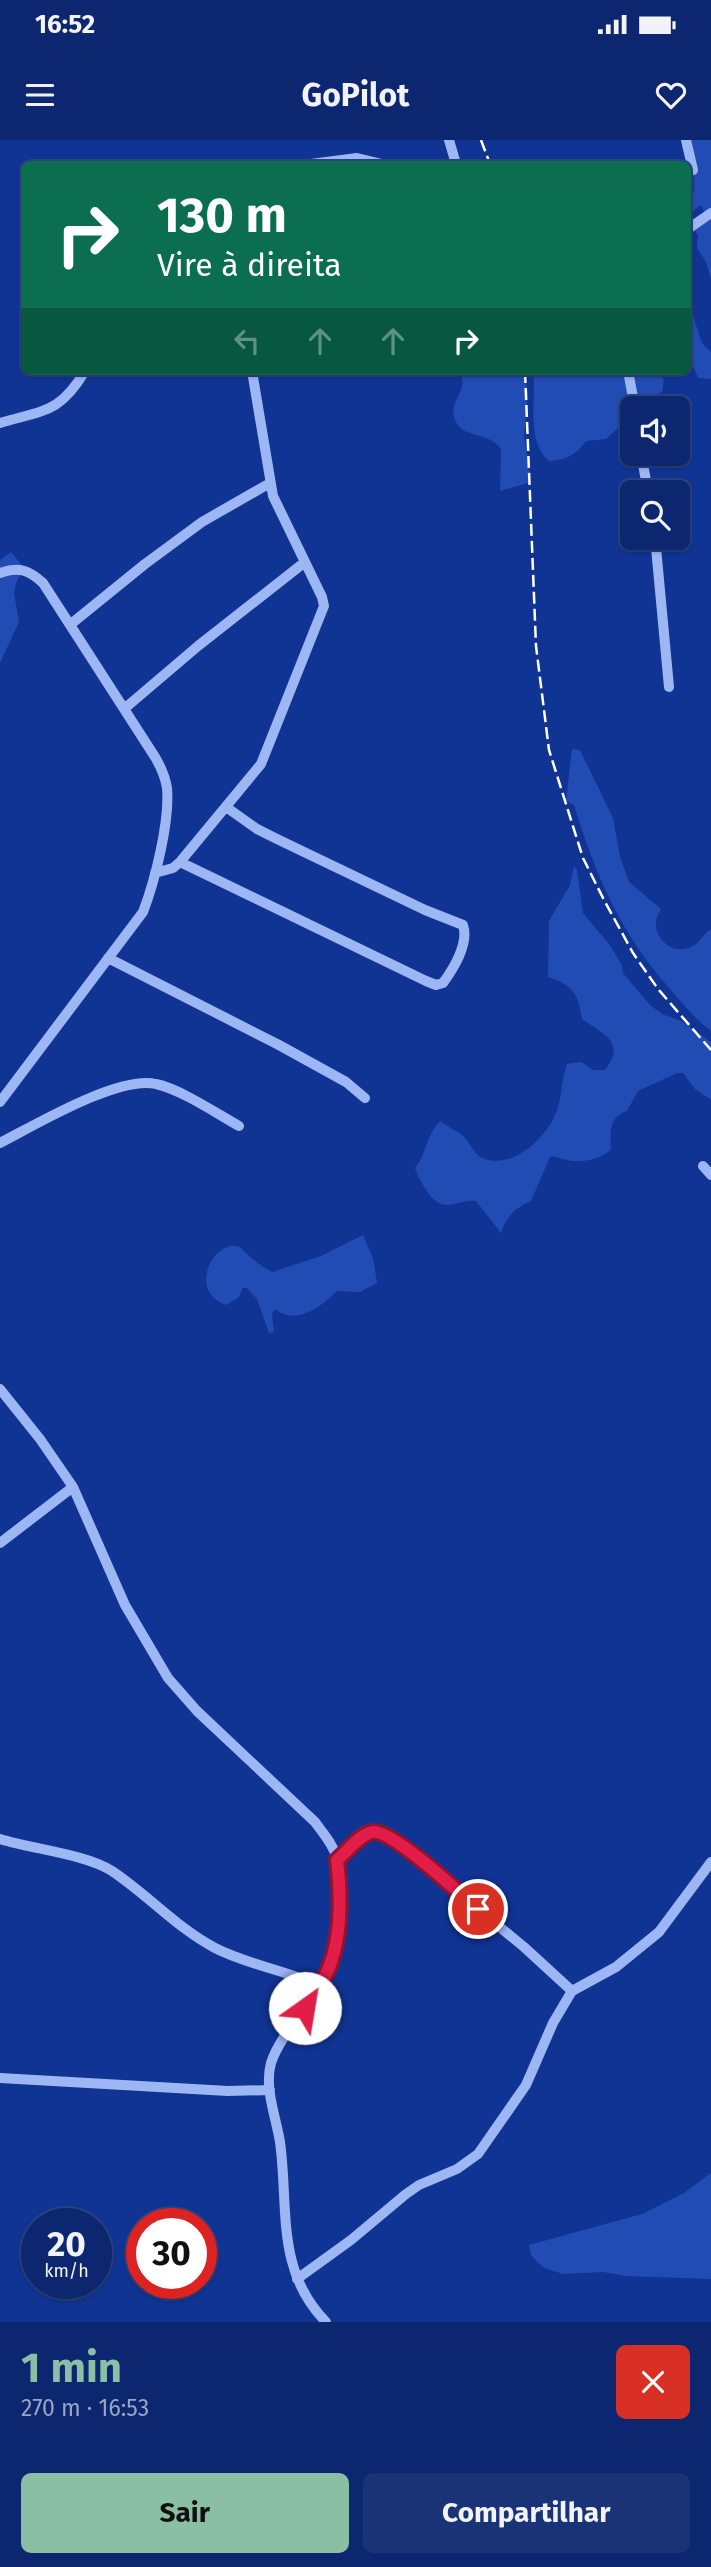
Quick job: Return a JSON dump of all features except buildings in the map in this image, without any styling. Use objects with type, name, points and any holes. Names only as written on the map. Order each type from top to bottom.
[{"type":"street","points":[[449,140],[455,161]]},
{"type":"street","points":[[686,140],[691,161]]},
{"type":"street","points":[[334,161],[356,158],[369,161]]},
{"type":"street","points":[[691,161],[693,170]]},
{"type":"street","points":[[691,227],[711,214]]},
{"type":"street","points":[[0,423],[61,403],[82,375]]},
{"type":"street","points":[[155,873],[173,868],[180,862],[261,764],[324,606],[285,523],[270,483],[253,375]]},
{"type":"street","points":[[629,375],[633,396]]},
{"type":"street","points":[[71,624],[202,522],[270,483]]},
{"type":"street","points":[[656,550],[669,687]]},
{"type":"street","points":[[124,709],[198,646],[305,562]]},
{"type":"street","points":[[0,573],[15,568],[36,576],[43,583],[155,757],[165,780],[167,810],[155,873],[143,912],[0,1102]]},
{"type":"street","points":[[180,862],[426,981],[436,985],[443,983],[462,947],[465,933],[463,925],[425,910],[277,839],[242,820],[226,807]]},
{"type":"street","points":[[108,958],[290,1051],[346,1082],[365,1098]]},
{"type":"street","points":[[0,1143],[105,1092],[140,1082],[160,1084],[239,1126]]},
{"type":"street","points":[[0,1389],[40,1439],[73,1487],[125,1605],[168,1678],[197,1711],[315,1822],[328,1840],[337,1860],[340,1884],[337,1935],[330,1965],[320,1986],[275,2054],[270,2066],[270,2091],[284,2172],[286,2239],[297,2279],[326,2322]]},
{"type":"street","points":[[0,1543],[73,1487]]},
{"type":"street","points":[[337,1860],[365,1835],[377,1832],[388,1835],[524,1947],[572,1991]]},
{"type":"street","points":[[0,1839],[89,1861],[105,1868],[185,1929],[214,1947],[248,1962],[301,1977],[320,1986]]},
{"type":"street","points":[[297,2279],[351,2241],[419,2185],[457,2169],[478,2154],[527,2085],[553,2023],[572,1991],[616,1967],[659,1931],[711,1862]]},
{"type":"street","points":[[0,2078],[270,2091]]},
{"type":"shaded area","points":[[684,140],[711,140],[711,279],[706,262],[697,248],[698,235],[694,230],[704,212],[702,206],[699,206],[691,213],[694,182],[691,161],[682,148]]},
{"type":"shaded area","points":[[691,310],[702,343],[711,352],[711,379],[698,378],[691,361]]},
{"type":"shaded area","points":[[460,375],[525,375],[528,393],[524,436],[531,482],[500,491],[501,449],[491,440],[465,431],[456,422],[454,407],[461,390]]},
{"type":"shaded area","points":[[533,375],[661,375],[664,380],[662,392],[652,396],[620,396],[620,426],[606,439],[586,441],[570,456],[561,459],[549,461],[542,452],[534,431]]},
{"type":"shaded area","points":[[11,552],[25,569],[17,580],[14,593],[19,622],[0,663],[0,560]]},
{"type":"shaded area","points":[[572,749],[580,750],[613,818],[620,857],[629,882],[661,909],[656,922],[659,936],[673,948],[685,949],[696,944],[711,929],[711,1031],[689,1011],[652,968],[623,925],[612,903],[591,856],[574,805],[566,801]]},
{"type":"shaded area","points":[[574,866],[577,870],[583,913],[609,944],[622,965],[623,973],[650,1005],[662,1014],[681,1021],[711,1042],[711,1100],[695,1089],[683,1073],[677,1073],[638,1091],[627,1111],[614,1121],[611,1149],[602,1156],[584,1161],[550,1157],[531,1201],[512,1214],[501,1233],[476,1201],[448,1205],[437,1201],[423,1186],[415,1168],[440,1121],[463,1136],[478,1155],[485,1159],[496,1161],[519,1154],[540,1138],[554,1117],[567,1064],[581,1062],[593,1070],[605,1070],[611,1060],[614,1052],[610,1040],[582,1019],[573,991],[548,977],[549,921],[570,885]]},
{"type":"shaded area","points":[[363,1235],[373,1258],[377,1283],[360,1292],[337,1291],[324,1303],[300,1315],[291,1316],[275,1309],[272,1314],[274,1332],[269,1333],[257,1299],[247,1288],[243,1288],[238,1298],[226,1305],[215,1299],[208,1290],[206,1280],[212,1260],[227,1247],[239,1247],[272,1272],[321,1256]]},
{"type":"shaded area","points":[[711,2173],[711,2279],[626,2276],[603,2272],[563,2274],[545,2268],[531,2255],[529,2245],[642,2214],[684,2193]]},
{"type":"railway","points":[[481,140],[489,161]]},
{"type":"railway","points":[[525,375],[536,646],[549,750],[583,858],[604,900],[633,953],[658,989],[711,1050]]},
{"type":"route","points":[[305,2008],[320,1986],[330,1965],[335,1945],[340,1884],[337,1860],[365,1835],[377,1832],[398,1841],[478,1909]]}]
